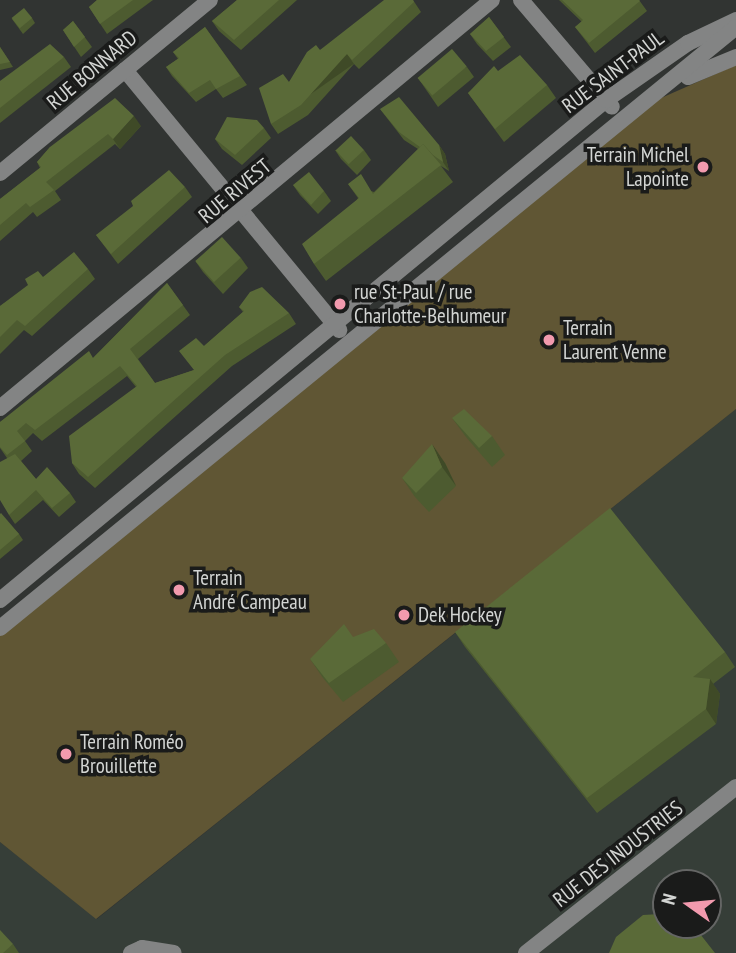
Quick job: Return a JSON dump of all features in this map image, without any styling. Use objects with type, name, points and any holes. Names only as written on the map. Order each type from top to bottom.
[{"type":"street","name":"RUE BONNARD","points":[[0,173],[210,0]]},
{"type":"street","name":"RUE RIVEST","points":[[0,408],[242,213],[492,0]]},
{"type":"street","points":[[521,0],[620,117]]},
{"type":"street","name":"RUE SAINT-PAUL","points":[[0,600],[606,100],[688,43],[736,20]]},
{"type":"street","name":"RUE SAINT-PAUL","points":[[0,628],[620,117],[736,27]]},
{"type":"street","points":[[648,97],[736,57]]},
{"type":"street","points":[[125,70],[348,341]]},
{"type":"street","points":[[522,169],[536,186]]},
{"type":"street","points":[[429,246],[443,262]]},
{"type":"street","points":[[229,411],[244,427]]},
{"type":"street","points":[[143,482],[156,499]]},
{"type":"street","points":[[63,548],[75,566]]},
{"type":"street","name":"RUE DES INDUSTRIES","points":[[526,953],[736,787]]},
{"type":"street","points":[[131,953],[142,948],[174,953]]},
{"type":"shaded area","points":[[736,65],[736,409],[96,919],[0,842],[0,634],[652,102]]},
{"type":"shaded area","points":[[736,409],[736,953],[0,953],[0,842],[97,919]]},
{"type":"building","points":[[97,0],[133,0],[100,24],[89,7]]},
{"type":"building","points":[[237,0],[279,0],[234,40],[212,21]]},
{"type":"building","points":[[384,0],[414,2],[352,60],[347,54],[301,105],[271,124],[259,88],[283,74],[289,82],[307,52],[316,45],[320,50]]},
{"type":"building","points":[[562,0],[640,1],[589,43],[575,27],[583,20]]},
{"type":"building","points":[[24,8],[32,18],[20,28],[12,18]]},
{"type":"building","points":[[489,17],[504,37],[486,51],[470,34]]},
{"type":"building","points":[[73,21],[85,37],[74,47],[63,30]]},
{"type":"building","points":[[205,27],[240,76],[216,89],[210,80],[189,93],[166,67],[179,58],[173,52]]},
{"type":"building","points":[[50,44],[64,57],[0,108],[0,81]]},
{"type":"building","points":[[0,47],[10,62],[0,64]]},
{"type":"building","points":[[452,49],[467,67],[432,96],[418,78]]},
{"type":"building","points":[[520,55],[547,85],[495,129],[468,93],[494,66],[498,71]]},
{"type":"building","points":[[399,97],[439,145],[443,162],[423,144],[420,147],[399,132],[380,109]]},
{"type":"building","points":[[115,98],[134,116],[113,139],[108,134],[46,182],[54,190],[30,207],[26,203],[0,225],[0,199],[41,167],[37,162],[50,147]]},
{"type":"building","points":[[227,117],[257,120],[264,128],[235,155],[215,139]]},
{"type":"building","points":[[351,136],[364,150],[349,164],[336,150]]},
{"type":"building","points":[[423,144],[441,165],[314,264],[302,244],[359,198],[348,184],[361,174],[373,194]]},
{"type":"building","points":[[169,170],[185,187],[111,254],[96,235],[133,206],[131,201]]},
{"type":"building","points":[[309,172],[324,191],[311,205],[293,185]]},
{"type":"building","points":[[222,237],[241,258],[214,282],[195,261]]},
{"type":"building","points":[[74,252],[88,269],[25,326],[17,320],[0,337],[0,306],[28,285],[25,279],[38,271],[43,277]]},
{"type":"building","points":[[167,283],[183,305],[130,349],[155,383],[194,370],[179,351],[196,338],[204,346],[244,311],[239,307],[250,292],[262,287],[289,313],[225,355],[88,477],[72,463],[69,436],[137,386],[120,366],[35,430],[26,423],[17,431],[25,441],[7,455],[0,447],[0,422],[89,351],[93,358]]},
{"type":"building","points":[[464,409],[492,436],[479,448],[452,418]]},
{"type":"building","points":[[432,444],[442,467],[416,493],[402,478]]},
{"type":"building","points":[[15,454],[36,479],[47,467],[70,493],[52,508],[36,490],[9,515],[0,500],[0,462]]},
{"type":"building","points":[[610,508],[725,652],[693,677],[710,679],[706,709],[587,798],[455,632]]},
{"type":"building","points":[[0,514],[19,534],[0,550]]},
{"type":"building","points":[[344,624],[353,637],[374,629],[386,643],[329,683],[310,659]]},
{"type":"building","points":[[652,914],[652,939],[704,939],[715,953],[609,953],[616,937],[643,915]]},
{"type":"building","points":[[0,930],[13,944],[3,953],[0,953]]},
{"type":"place","name":"Terrain Michel Lapointe","points":[[703,167]]},
{"type":"place","name":"rue St-Paul / rue Charlotte-Belhumeur","points":[[340,304]]},
{"type":"place","name":"Terrain Laurent Venne","points":[[549,340]]},
{"type":"place","name":"Terrain André Campeau","points":[[179,590]]},
{"type":"place","name":"Dek Hockey","points":[[404,615]]},
{"type":"place","name":"Terrain Roméo Brouillette","points":[[66,754]]}]
